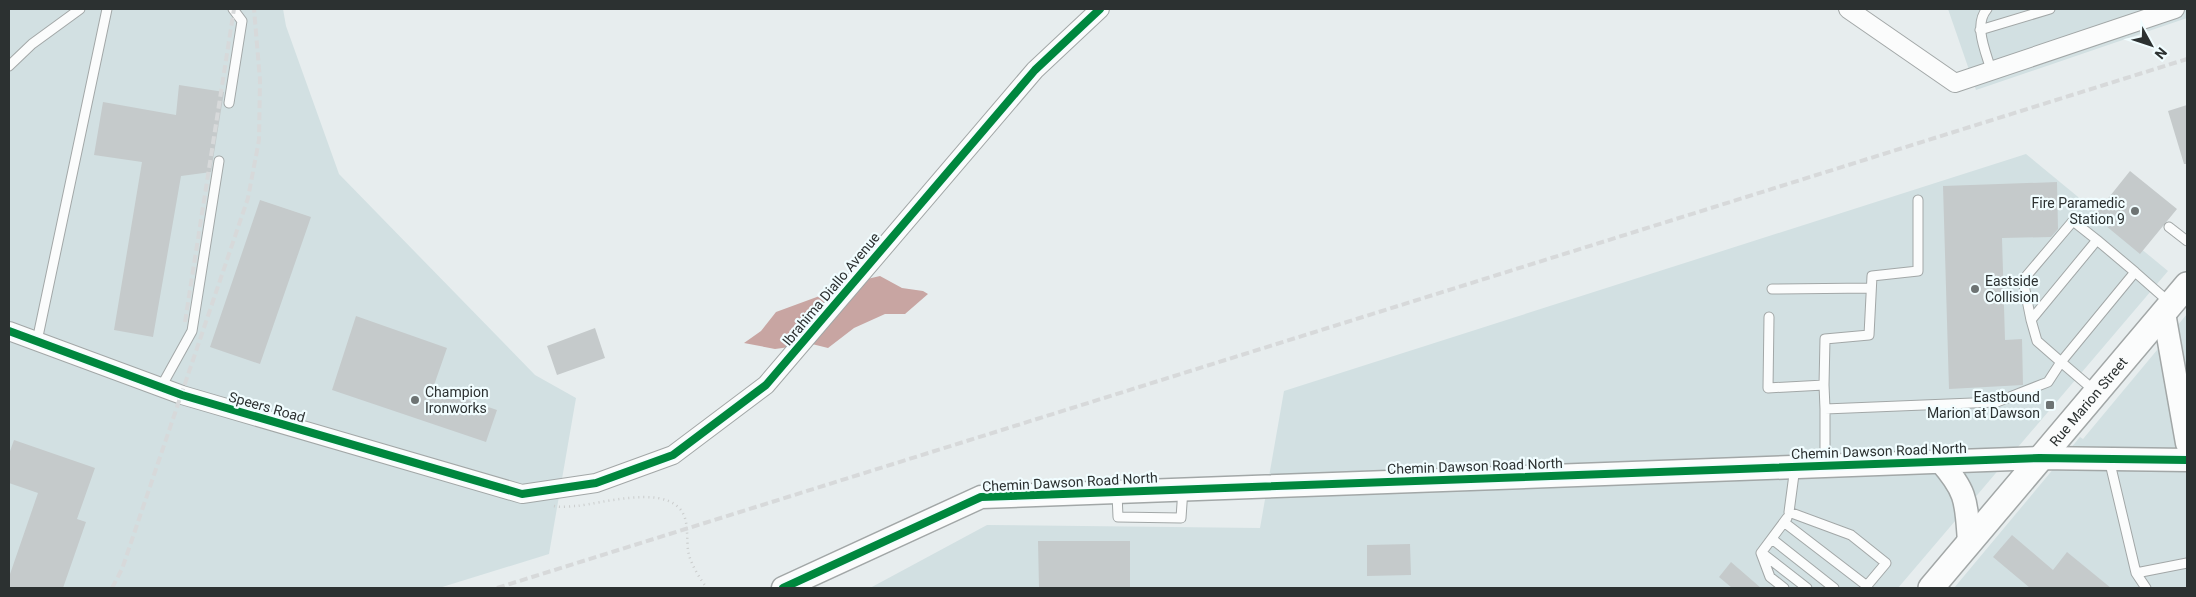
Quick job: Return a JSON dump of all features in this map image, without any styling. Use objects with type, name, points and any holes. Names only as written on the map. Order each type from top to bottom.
[{"type":"main road","name":"Rue Marion Street","points":[[1931,588],[2187,285]]},
{"type":"street","name":"Ibrahima Diallo Avenue","points":[[522,494],[596,483],[673,456],[766,385],[1035,70],[1100,9]]},
{"type":"street","points":[[1848,9],[1955,82],[2174,9]]},
{"type":"street","points":[[2168,308],[2172,358],[2187,443]]},
{"type":"street","name":"Speers Road","points":[[9,331],[182,395],[522,494]]},
{"type":"street","points":[[2172,358],[2187,376]]},
{"type":"street","name":"Chemin Dawson Road North","points":[[783,588],[981,496],[2039,458],[2187,460]]},
{"type":"street","points":[[1940,462],[1956,480],[1964,494],[1969,542]]},
{"type":"lane","points":[[9,66],[32,44],[80,9]]},
{"type":"lane","points":[[37,341],[107,9]]},
{"type":"lane","points":[[229,103],[242,21],[233,9]]},
{"type":"lane","points":[[1987,9],[1983,14],[1980,30],[1991,70]]},
{"type":"lane","points":[[1980,30],[2050,9]]},
{"type":"lane","points":[[161,387],[192,331],[219,161]]},
{"type":"lane","points":[[1825,466],[1825,340],[1869,335],[1872,276],[1918,272],[1918,200]]},
{"type":"lane","points":[[2096,392],[2037,341],[2023,280],[2073,221],[2135,272],[2168,308]]},
{"type":"lane","points":[[2169,227],[2187,241]]},
{"type":"lane","points":[[2031,320],[2097,240]]},
{"type":"lane","points":[[1825,409],[1997,402],[2048,382],[2061,362],[2135,272]]},
{"type":"lane","points":[[1772,289],[1871,288]]},
{"type":"lane","points":[[1769,317],[1768,388],[1824,385]]},
{"type":"lane","points":[[2109,459],[2136,573],[2146,588]]},
{"type":"lane","points":[[1761,553],[1785,522],[1789,512],[1795,467]]},
{"type":"lane","points":[[1117,491],[1118,517],[1181,518],[1183,488]]},
{"type":"lane","points":[[1785,522],[1866,587],[1886,563],[1851,536],[1789,512]]},
{"type":"lane","points":[[1772,539],[1834,588]]},
{"type":"lane","points":[[1761,553],[1770,577],[1784,588]]},
{"type":"lane","points":[[1761,553],[1807,588]]},
{"type":"lane","points":[[2136,573],[2187,564]]},
{"type":"path","points":[[522,494],[557,508],[632,499],[655,498],[669,501],[679,507],[683,515],[687,529],[689,554],[695,570],[707,588]]},
{"type":"shaded area","points":[[9,9],[283,9],[286,26],[339,174],[535,375],[576,398],[549,554],[439,588],[9,588]]},
{"type":"shaded area","points":[[1948,9],[2187,9],[2187,18],[1976,90]]},
{"type":"shaded area","points":[[2026,154],[2168,271],[1898,588],[870,588],[987,525],[1260,528],[1284,391]]},
{"type":"shaded area","points":[[880,276],[902,288],[923,291],[928,294],[905,314],[885,314],[854,328],[828,348],[812,344],[775,349],[744,343],[761,331],[776,312],[863,280]]},
{"type":"shaded area","points":[[2187,314],[2187,588],[1954,588],[2080,437],[2083,439]]},
{"type":"building","points":[[179,85],[224,92],[211,172],[181,176],[153,337],[114,330],[142,162],[94,155],[103,102],[176,115]]},
{"type":"building","points":[[2187,105],[2187,164],[2184,164],[2168,111]]},
{"type":"building","points":[[2130,171],[2177,209],[2140,254],[2094,216]]},
{"type":"building","name":"Eastside Collision","points":[[2057,182],[2058,229],[2051,237],[2002,238],[2005,340],[2022,339],[2023,385],[1949,389],[1943,186]]},
{"type":"building","points":[[260,200],[311,217],[260,364],[210,347]]},
{"type":"building","points":[[356,316],[447,348],[433,388],[497,410],[486,442],[332,390]]},
{"type":"building","points":[[595,328],[605,358],[557,375],[547,346]]},
{"type":"building","points":[[14,440],[95,468],[77,519],[86,522],[63,588],[9,588],[9,577],[38,493],[9,483],[9,454]]},
{"type":"building","points":[[2012,535],[2053,570],[2067,552],[2111,588],[2030,588],[1993,557]]},
{"type":"building","points":[[1038,541],[1130,541],[1130,588],[1039,588]]},
{"type":"building","points":[[1410,544],[1411,575],[1367,576],[1367,545]]},
{"type":"building","points":[[1731,562],[1761,588],[1732,588],[1719,577]]},
{"type":"railway","points":[[185,322],[234,9]]},
{"type":"railway","points":[[112,588],[122,569],[248,198],[259,140],[260,80],[254,9]]},
{"type":"railway","points":[[497,588],[2187,59]]},
{"type":"cycle path","points":[[9,331],[182,395],[522,494],[596,483],[673,455],[766,385],[1035,70],[1100,9]]},
{"type":"cycle path","points":[[783,588],[981,497],[2039,458],[2187,460]]},
{"type":"place","name":"Fire Paramedic Station 9","points":[[2135,211]]},
{"type":"place","name":"Eastside Collision","points":[[1975,289]]},
{"type":"place","name":"Champion Ironworks","points":[[415,400]]},
{"type":"place","name":"Eastbound Marion at Dawson","points":[[2050,405]]}]
